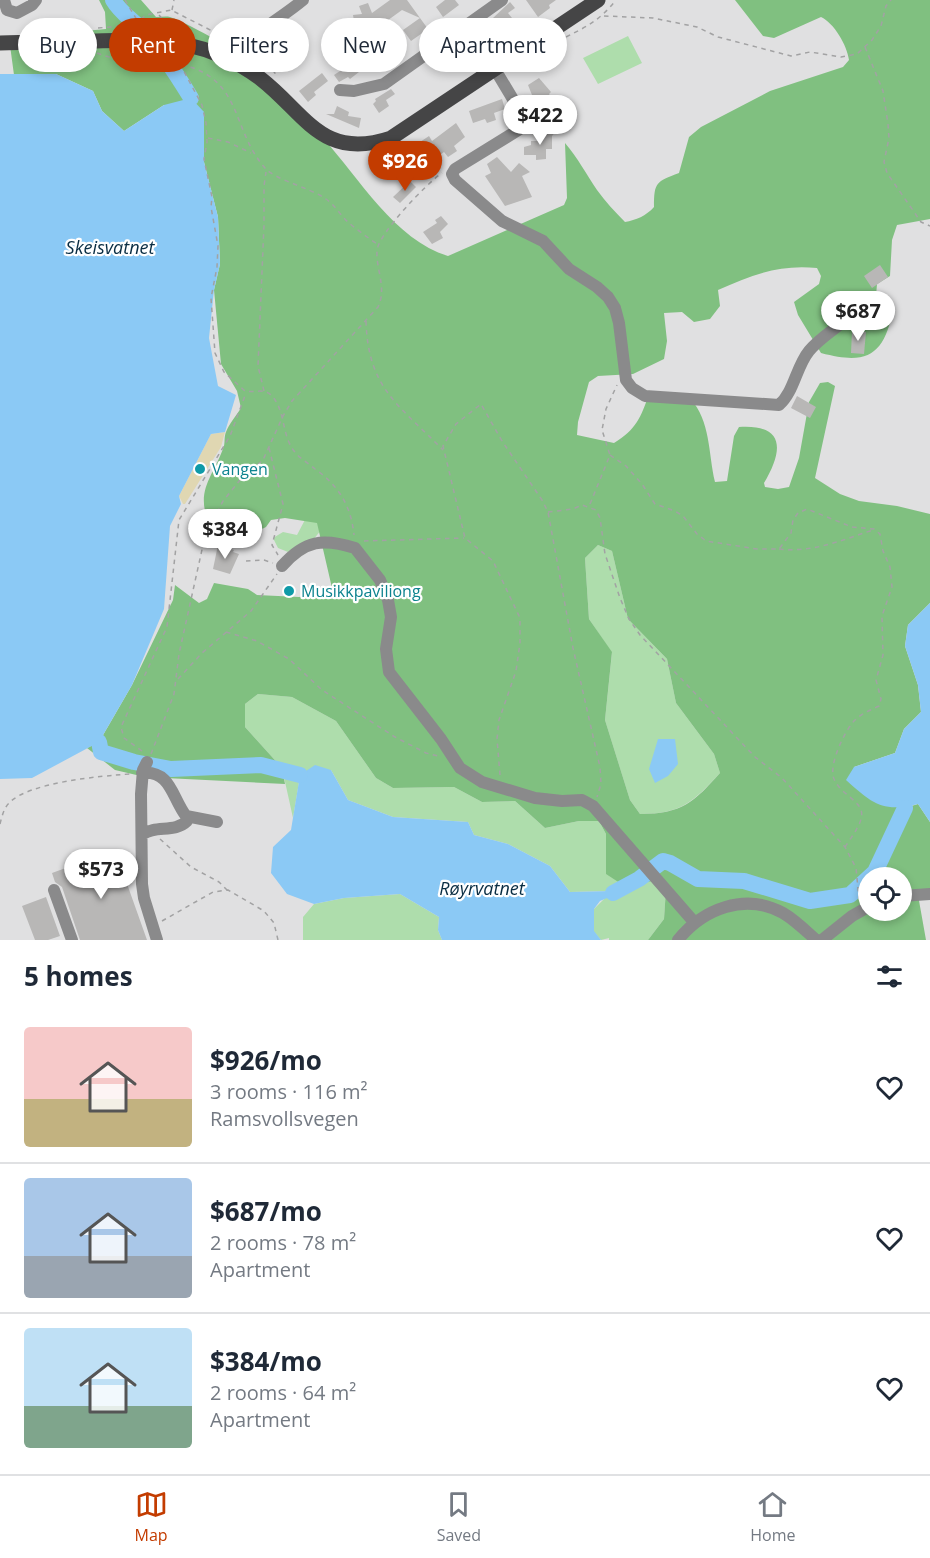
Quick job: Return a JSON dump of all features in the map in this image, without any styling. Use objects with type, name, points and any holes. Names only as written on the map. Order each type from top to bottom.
[{"type":"main road","points":[[567,22],[598,0]]},
{"type":"main road","points":[[0,43],[109,35]]},
{"type":"main road","points":[[250,72],[261,79],[299,117],[324,136],[348,144],[373,144],[391,138],[494,72]]},
{"type":"street","points":[[4,0],[7,10],[17,13],[32,5],[36,0]]},
{"type":"street","points":[[280,18],[303,0]]},
{"type":"street","points":[[340,90],[354,92],[384,84],[502,0]]},
{"type":"street","points":[[497,72],[524,116],[525,123],[520,129],[455,169],[452,174],[455,180],[502,221],[543,241],[569,268],[608,297],[617,316],[626,380],[632,388],[652,398],[779,405],[786,396],[804,357],[821,338],[847,320],[860,297]]},
{"type":"street","points":[[282,566],[292,555],[320,541],[354,544],[380,580],[388,600],[391,617],[386,649],[388,672],[460,768],[475,779],[541,799],[582,800],[593,806],[694,921]]},
{"type":"street","points":[[147,832],[182,825],[187,821],[162,776],[144,768],[147,832],[142,884],[157,940]]},
{"type":"street","points":[[186,816],[217,822]]},
{"type":"street","points":[[54,890],[72,940]]},
{"type":"street","points":[[912,895],[930,894]]},
{"type":"street","points":[[678,940],[694,921],[716,909],[732,905],[766,906],[782,912],[816,940]]},
{"type":"street","points":[[822,940],[858,913]]},
{"type":"path","points":[[125,0],[136,18]]},
{"type":"path","points":[[171,10],[174,0]]},
{"type":"path","points":[[567,37],[594,24],[604,16],[616,0]]},
{"type":"path","points":[[604,16],[653,18],[697,27],[718,37],[791,56],[810,52],[841,57],[857,54],[865,47],[881,26],[886,6],[891,0]]},
{"type":"path","points":[[142,18],[146,15],[171,10],[208,29]]},
{"type":"path","points":[[158,13],[162,18]]},
{"type":"path","points":[[865,47],[883,92],[889,138],[884,162],[887,173],[921,222],[930,226]]},
{"type":"path","points":[[196,67],[221,86],[230,98],[253,154],[267,171],[325,198],[346,221],[378,245]]},
{"type":"path","points":[[185,72],[202,105],[207,137],[204,159],[212,197],[211,207],[218,246],[217,267],[211,298],[215,351],[220,365],[227,376],[246,392],[264,392],[273,398],[283,416],[284,430],[293,450],[326,477],[343,497],[351,514],[354,544],[465,538]]},
{"type":"path","points":[[275,72],[280,79]]},
{"type":"path","points":[[207,137],[228,142],[253,154]]},
{"type":"path","points":[[264,392],[258,366],[264,186],[267,171]]},
{"type":"path","points":[[246,392],[230,436],[179,520],[167,627],[121,727],[124,738],[137,749],[151,755],[166,719],[176,681],[205,536],[223,501],[240,480],[261,463],[292,401],[378,307],[381,298],[378,245],[395,221],[441,173],[452,174]]},
{"type":"path","points":[[366,321],[368,353],[380,383],[394,402],[444,451]]},
{"type":"path","points":[[626,380],[618,385],[611,395],[603,422],[602,430],[610,455],[626,466],[655,504],[683,516],[697,534],[706,541],[757,549],[805,550],[838,544],[874,529]]},
{"type":"path","points":[[503,788],[497,739],[499,720],[516,671],[520,643],[520,618],[493,561],[465,538],[444,451],[444,442],[456,424],[481,404],[548,512],[573,648],[601,773],[600,790],[593,806]]},
{"type":"path","points":[[269,447],[283,504],[272,545],[282,566]]},
{"type":"path","points":[[589,506],[610,455]]},
{"type":"path","points":[[548,512],[573,509],[582,505],[596,510],[600,518],[605,554],[620,598],[629,619],[640,635],[756,757],[782,778],[845,847],[855,868],[858,882]]},
{"type":"path","points":[[778,549],[791,533],[793,520],[798,513],[807,510],[852,527],[874,529],[880,534],[883,551],[890,567],[892,587],[881,628],[883,655],[876,680],[881,699],[879,706],[862,714],[854,721],[832,767],[834,778],[844,794],[861,810],[862,819],[845,847]]},
{"type":"path","points":[[246,561],[264,560],[282,566]]},
{"type":"path","points":[[176,681],[192,662],[251,611],[282,566]]},
{"type":"path","points":[[226,632],[257,641],[289,659],[322,690],[395,737],[426,753],[455,760]]},
{"type":"path","points":[[0,824],[9,803],[16,797],[87,777],[144,768]]},
{"type":"path","points":[[147,832],[172,853],[228,890],[264,910],[274,923],[278,940]]},
{"type":"path","points":[[152,924],[166,920],[213,892],[228,890]]},
{"type":"green space","points":[[99,0],[141,0],[156,17],[171,18],[109,18],[109,72],[196,72],[196,29],[208,35],[208,72],[255,72],[281,103],[323,138],[395,222],[429,248],[448,256],[564,205],[567,198],[565,143],[610,206],[625,222],[633,220],[654,207],[658,184],[679,173],[689,137],[701,127],[770,91],[843,67],[849,60],[839,35],[831,24],[821,17],[774,38],[763,36],[735,0],[930,0],[930,219],[897,225],[892,240],[890,276],[877,284],[876,296],[894,307],[885,336],[879,346],[863,357],[838,357],[821,353],[798,315],[794,302],[819,284],[821,276],[817,268],[778,269],[754,275],[718,290],[720,306],[710,319],[694,322],[682,312],[664,313],[667,341],[664,359],[633,374],[598,376],[589,382],[578,422],[577,435],[614,443],[633,428],[649,394],[690,398],[697,407],[705,427],[715,482],[727,481],[734,436],[739,427],[754,427],[773,435],[776,442],[775,460],[764,483],[765,487],[778,489],[789,487],[799,458],[809,402],[820,383],[828,382],[835,386],[815,478],[840,494],[859,501],[897,506],[930,514],[930,603],[908,625],[905,646],[918,685],[921,712],[904,729],[895,753],[854,767],[905,808],[918,804],[930,822],[930,892],[918,895],[926,940],[648,940],[664,919],[666,889],[652,881],[626,887],[606,874],[606,834],[599,821],[579,821],[545,828],[515,801],[482,802],[454,787],[393,788],[376,778],[336,721],[292,697],[258,694],[245,704],[245,727],[282,768],[285,784],[145,777],[115,770],[87,748],[99,742],[132,685],[173,600],[175,585],[199,603],[207,599],[214,583],[248,589],[257,595],[299,597],[319,595],[332,588],[317,523],[285,518],[271,520],[266,527],[258,531],[233,524],[210,526],[206,514],[204,493],[224,446],[227,429],[241,408],[237,391],[221,364],[214,290],[220,264],[218,217],[204,162],[204,112],[164,105],[124,131],[102,111],[93,91],[56,74],[14,75],[9,38],[18,37],[18,72],[97,72],[97,30],[106,29],[105,12]],"holes":[[[598,545],[612,551],[628,619],[667,659],[676,703],[714,754],[720,773],[694,799],[667,812],[640,814],[630,800],[605,720],[612,652],[589,619],[585,558]]]},
{"type":"green space","points":[[628,36],[642,63],[598,84],[583,58]]},
{"type":"green space","points":[[308,514],[326,524],[313,540],[288,552],[278,548],[273,538],[283,532],[297,535]]},
{"type":"green space","points":[[598,545],[612,551],[628,619],[667,659],[676,703],[714,754],[720,773],[694,799],[666,812],[640,814],[630,800],[605,720],[612,653],[589,619],[585,558]]},
{"type":"green space","points":[[258,694],[292,697],[336,721],[376,778],[393,788],[454,787],[482,802],[515,801],[545,828],[579,821],[599,821],[606,834],[606,874],[652,881],[666,889],[664,919],[648,940],[609,940],[609,938],[601,940],[594,932],[594,909],[612,891],[570,892],[550,866],[508,844],[474,835],[468,822],[393,817],[348,800],[331,770],[300,776],[293,818],[282,768],[245,727],[245,704]]},
{"type":"green space","points":[[400,894],[439,917],[438,930],[442,940],[303,940],[303,917],[314,904],[344,898]]},
{"type":"sand","name":"Vangen","points":[[225,432],[221,447],[183,504],[179,496],[211,434]]},
{"type":"water","name":"Skeisvatnet","points":[[0,74],[56,74],[93,91],[102,111],[124,131],[164,105],[191,98],[204,112],[204,162],[218,217],[220,264],[214,290],[209,338],[218,386],[236,395],[225,432],[211,434],[179,496],[181,504],[170,526],[164,609],[132,685],[99,742],[32,778],[0,779]]},
{"type":"water","points":[[930,603],[930,822],[918,804],[895,807],[878,804],[846,780],[854,767],[895,753],[904,729],[921,712],[918,685],[905,646],[908,625]]},
{"type":"water","points":[[658,739],[675,739],[678,764],[668,776],[655,783],[649,769]]},
{"type":"water","name":"Røyrvatnet","points":[[315,765],[331,770],[348,800],[393,817],[468,822],[474,835],[508,844],[550,866],[570,892],[612,891],[614,895],[600,901],[594,909],[594,931],[601,940],[442,940],[438,930],[439,917],[400,894],[344,898],[314,904],[287,894],[271,873],[273,847],[291,830],[300,775]]},
{"type":"building","points":[[390,0],[407,0],[420,18],[402,10],[391,18],[353,18],[353,15],[362,14],[359,6],[368,3],[372,13]]},
{"type":"building","points":[[445,0],[455,0],[459,5],[443,17],[436,7]]},
{"type":"building","points":[[526,0],[556,0],[538,17]]},
{"type":"building","points":[[510,2],[515,8],[508,13],[512,18],[493,18]]},
{"type":"building","points":[[419,19],[419,35],[411,41],[407,36],[407,27]]},
{"type":"building","points":[[338,72],[359,72],[350,79],[348,77],[339,82],[334,75]]},
{"type":"building","points":[[322,73],[328,81],[314,92],[316,95],[308,102],[299,91]]},
{"type":"building","points":[[539,78],[551,92],[549,94],[551,97],[540,103],[537,99],[534,100],[528,85]]},
{"type":"building","points":[[391,89],[395,94],[386,100],[389,106],[379,113],[373,104],[375,99]]},
{"type":"building","points":[[502,99],[505,109],[494,113],[496,120],[487,123],[485,119],[473,123],[469,111]]},
{"type":"building","points":[[337,106],[349,112],[348,116],[361,118],[359,128],[326,114],[334,114]]},
{"type":"building","points":[[456,123],[465,137],[454,146],[457,151],[448,157],[444,152],[440,155],[433,144],[418,154],[421,158],[411,166],[403,159],[408,150],[429,136],[432,141]]},
{"type":"building","points":[[540,131],[556,131],[552,136],[552,149],[546,149],[546,159],[536,160],[536,155],[524,155],[524,147],[531,145],[531,141],[539,141]]},
{"type":"building","points":[[497,157],[511,172],[519,163],[530,172],[522,176],[532,197],[505,206],[485,176],[491,173],[487,164]]},
{"type":"building","points":[[410,181],[416,187],[400,203],[393,197]]},
{"type":"building","points":[[441,216],[448,224],[440,232],[443,238],[432,244],[423,232],[437,223],[435,220]]},
{"type":"building","points":[[880,265],[888,277],[872,288],[864,276]]},
{"type":"building","points":[[852,331],[866,332],[864,354],[851,353]]},
{"type":"building","points":[[797,396],[816,407],[810,418],[791,408]]},
{"type":"building","points":[[218,545],[239,554],[230,574],[213,569]]},
{"type":"building","points":[[115,850],[147,940],[80,940],[62,887],[55,882],[52,873]]},
{"type":"building","points":[[46,897],[60,936],[48,940],[35,940],[22,906]]},
{"type":"waterway","points":[[113,0],[154,44],[174,70],[191,98]]},
{"type":"waterway","points":[[99,742],[101,752],[134,762],[171,769],[261,765],[300,775]]},
{"type":"waterway","points":[[613,893],[639,879],[663,861],[698,879],[744,881],[810,901],[850,895],[875,872],[905,808]]},
{"type":"place","name":"Vangen","points":[[200,469]]},
{"type":"place","name":"Musikkpaviliong","points":[[289,591]]}]
